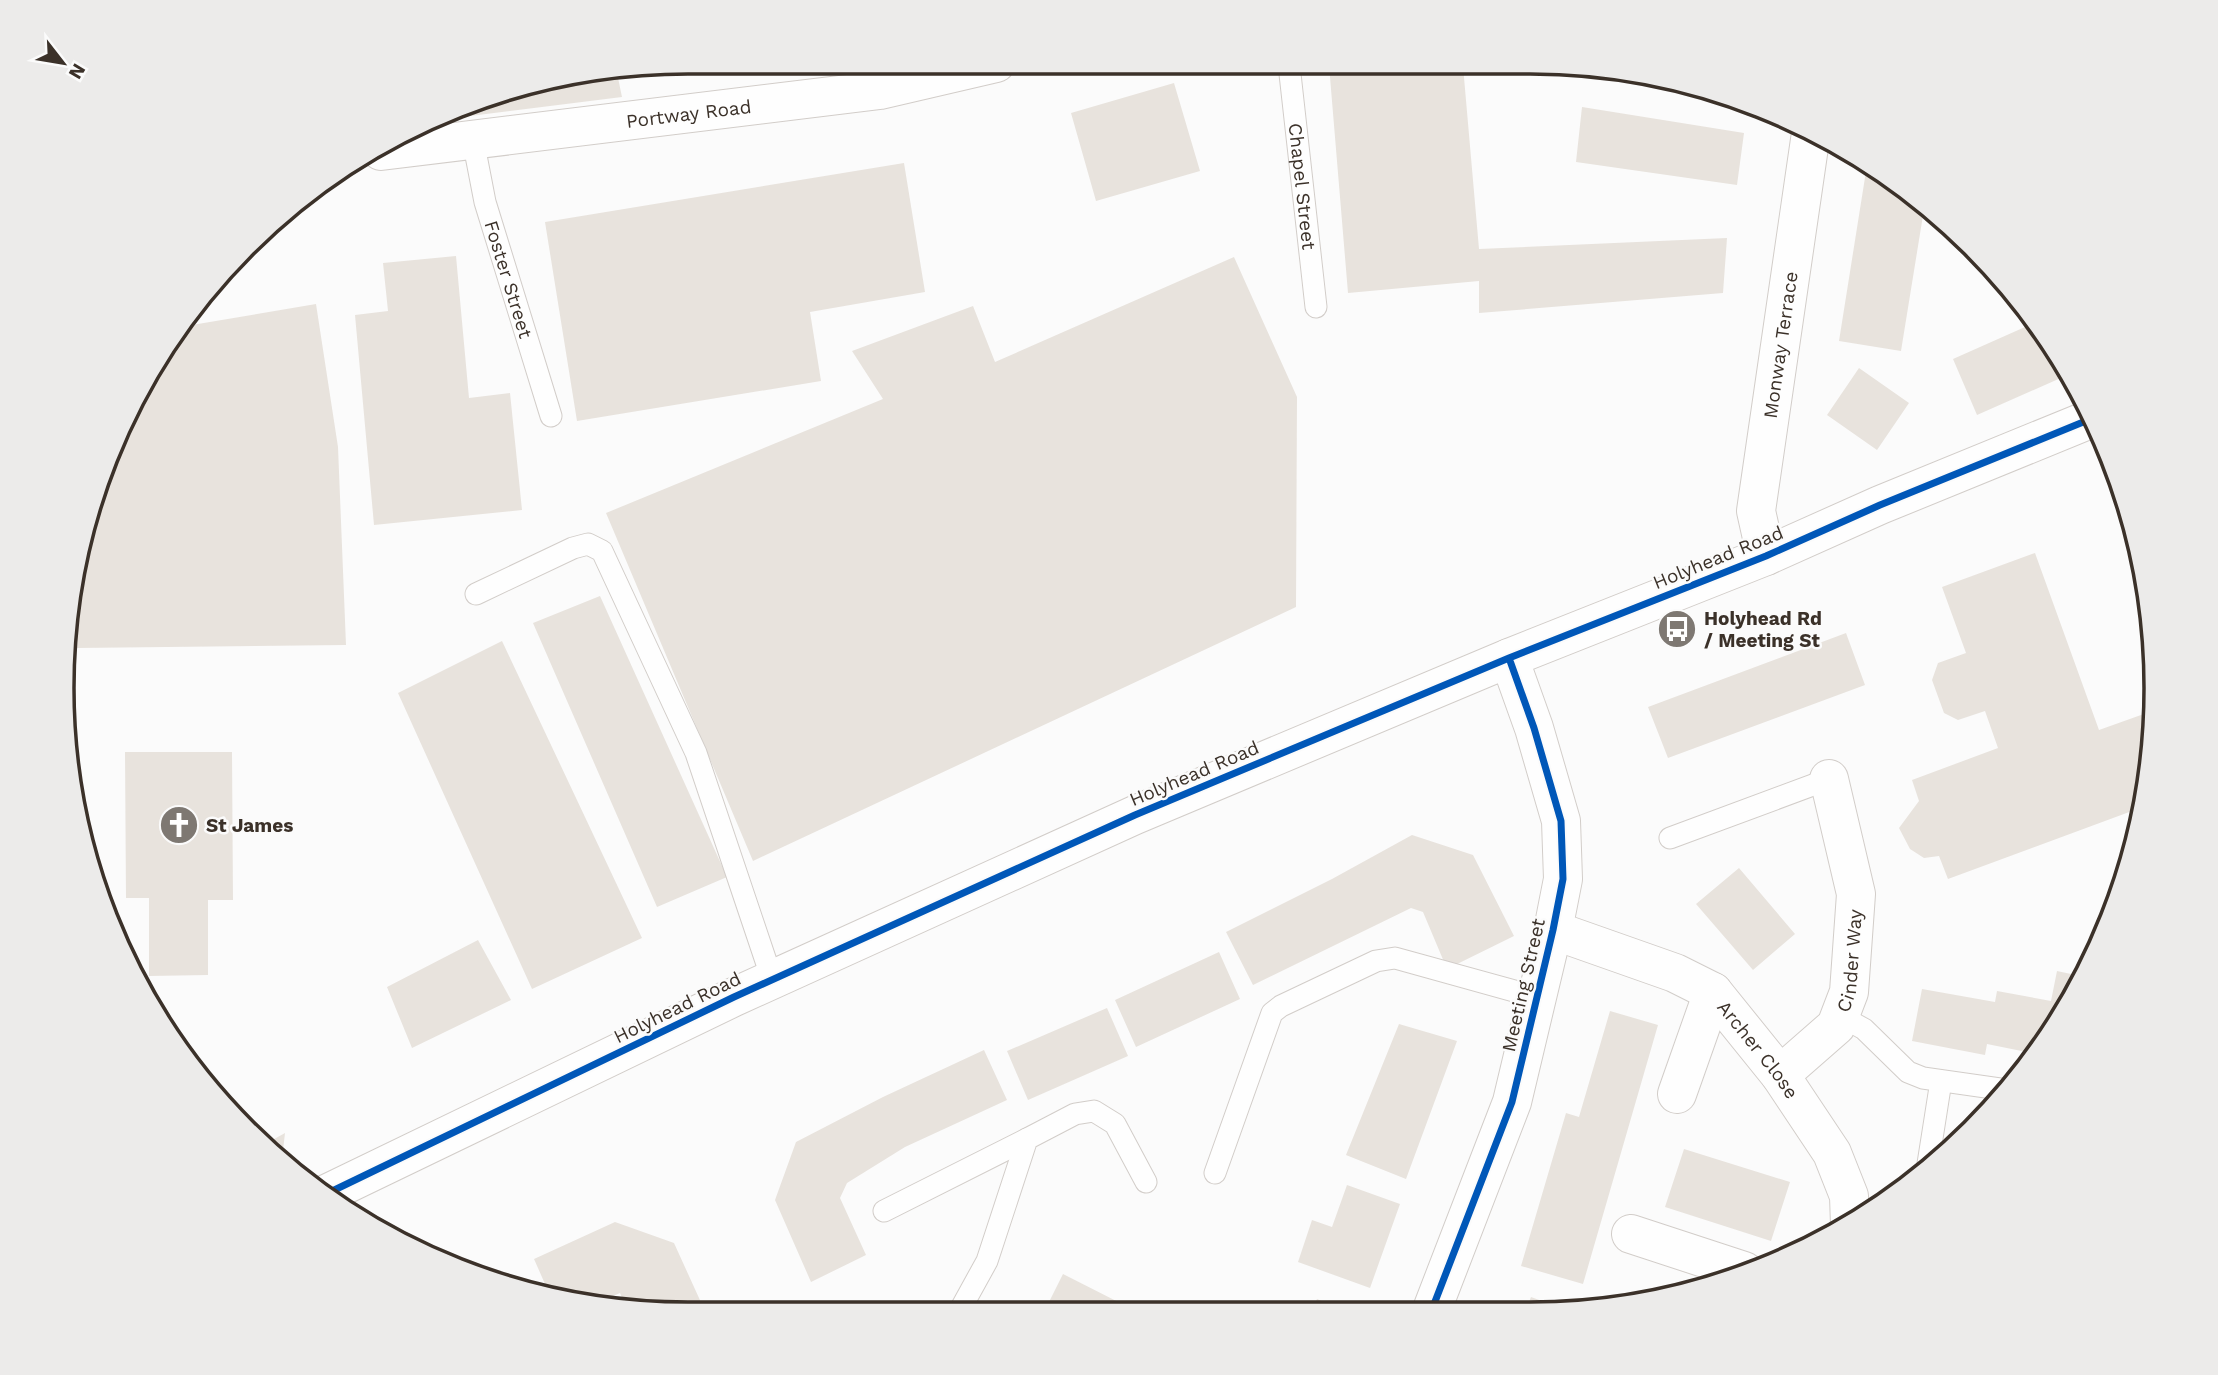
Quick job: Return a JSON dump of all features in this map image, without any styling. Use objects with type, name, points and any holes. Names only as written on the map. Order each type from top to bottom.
[{"type":"street","name":"Portway Road","points":[[392,150],[880,90],[949,74]]},
{"type":"street","name":"Monway Terrace","points":[[1766,556],[1756,511],[1810,141]]},
{"type":"street","name":"Holyhead Road","points":[[335,1190],[772,979],[1135,815],[1509,658],[1766,556],[1893,500],[2084,422]]},
{"type":"street","name":"Meeting Street","points":[[1435,1301],[1512,1102],[1563,879],[1561,821],[1534,728],[1509,658]]},
{"type":"street","name":"Cinder Way","points":[[1780,1075],[1836,1026],[1849,992],[1856,894],[1829,779]]},
{"type":"street","name":"Archer Close","points":[[1553,930],[1675,973],[1713,992],[1780,1075],[1832,1153],[1849,1196],[1850,1211]]},
{"type":"street","points":[[1677,1094],[1713,992]]},
{"type":"street","points":[[1631,1234],[1733,1267]]},
{"type":"lane","name":"Chapel Street","points":[[1290,74],[1316,307]]},
{"type":"lane","name":"Foster Street","points":[[473,140],[485,202],[551,416]]},
{"type":"lane","points":[[476,594],[573,548],[588,544],[602,551],[696,753],[772,979]]},
{"type":"lane","points":[[1670,838],[1829,779]]},
{"type":"lane","points":[[1215,1173],[1272,1013],[1281,1006],[1376,961],[1395,958],[1536,997]]},
{"type":"lane","points":[[1836,1026],[1853,1024],[1864,1029],[1908,1072],[1923,1078],[1995,1088]]},
{"type":"lane","points":[[1930,1154],[1941,1081]]},
{"type":"lane","points":[[884,1211],[1075,1114],[1094,1111],[1115,1124],[1146,1182]]},
{"type":"lane","points":[[965,1301],[987,1261],[1027,1139]]},
{"type":"building","points":[[1330,74],[1464,74],[1479,249],[1727,238],[1723,293],[1479,313],[1479,281],[1348,293]]},
{"type":"building","points":[[618,78],[622,97],[460,117],[529,94],[607,79]]},
{"type":"building","points":[[1174,83],[1200,171],[1096,201],[1071,113]]},
{"type":"building","points":[[1582,107],[1744,133],[1737,185],[1576,162]]},
{"type":"building","points":[[904,163],[925,292],[810,312],[821,381],[577,421],[545,222]]},
{"type":"building","points":[[1866,173],[1923,216],[1901,351],[1839,341]]},
{"type":"building","points":[[456,256],[469,398],[510,393],[522,510],[374,525],[355,315],[388,311],[383,263]]},
{"type":"building","points":[[1234,257],[1297,397],[1296,607],[753,861],[606,513],[883,399],[852,351],[973,306],[995,362]]},
{"type":"building","points":[[316,304],[338,447],[346,645],[77,648],[85,568],[106,490],[137,416],[156,380],[192,325]]},
{"type":"building","points":[[2027,326],[2060,378],[1977,415],[1953,359]]},
{"type":"building","points":[[1859,368],[1909,403],[1877,450],[1827,415]]},
{"type":"building","points":[[2035,553],[2099,730],[2143,714],[2132,811],[1948,879],[1939,856],[1924,858],[1910,849],[1899,828],[1919,801],[1912,780],[1998,748],[1985,711],[1958,720],[1944,713],[1932,680],[1938,663],[1966,653],[1942,587]]},
{"type":"building","points":[[600,596],[727,877],[657,907],[533,623]]},
{"type":"building","points":[[1846,633],[1865,685],[1668,758],[1648,707]]},
{"type":"building","points":[[502,641],[642,938],[532,989],[398,693]]},
{"type":"building","name":"St James","points":[[125,752],[232,752],[233,900],[208,900],[208,975],[149,976],[149,898],[126,898]]},
{"type":"building","points":[[1412,835],[1473,855],[1514,936],[1447,969],[1423,912],[1411,908],[1253,985],[1226,932]]},
{"type":"building","points":[[1739,868],[1795,934],[1753,970],[1696,904]]},
{"type":"building","points":[[478,940],[511,1000],[412,1048],[387,987]]},
{"type":"building","points":[[1219,952],[1240,999],[1136,1047],[1115,1000]]},
{"type":"building","points":[[2057,971],[2073,974],[2025,1052],[1987,1044],[1985,1055],[1912,1041],[1922,989],[1995,1002],[1997,991],[2051,1001]]},
{"type":"building","points":[[1107,1008],[1128,1056],[1028,1100],[1007,1051]]},
{"type":"building","points":[[1610,1011],[1658,1025],[1583,1284],[1521,1266],[1566,1113],[1579,1117]]},
{"type":"building","points":[[1399,1024],[1457,1041],[1406,1179],[1346,1155]]},
{"type":"building","points":[[984,1050],[1007,1100],[905,1147],[847,1183],[840,1198],[866,1255],[811,1282],[775,1200],[796,1142],[883,1097]]},
{"type":"building","points":[[285,1133],[283,1149],[273,1140]]},
{"type":"building","points":[[1684,1149],[1790,1182],[1771,1241],[1665,1207]]},
{"type":"building","points":[[1347,1185],[1400,1204],[1370,1288],[1298,1262],[1312,1220],[1332,1227]]},
{"type":"building","points":[[615,1222],[674,1243],[700,1301],[647,1300],[622,1297],[620,1293],[607,1296],[545,1285],[534,1259]]},
{"type":"building","points":[[1063,1274],[1116,1301],[1050,1301]]},
{"type":"cycle path","points":[[335,1190],[734,997],[1135,815],[1509,658],[1766,556],[1880,505],[2084,422]]},
{"type":"cycle path","points":[[1435,1301],[1512,1102],[1563,879],[1561,821],[1534,728],[1509,658]]},
{"type":"place","name":"Holyhead Rd / Meeting St","points":[[1677,629]]},
{"type":"place","name":"St James","points":[[179,825]]}]
